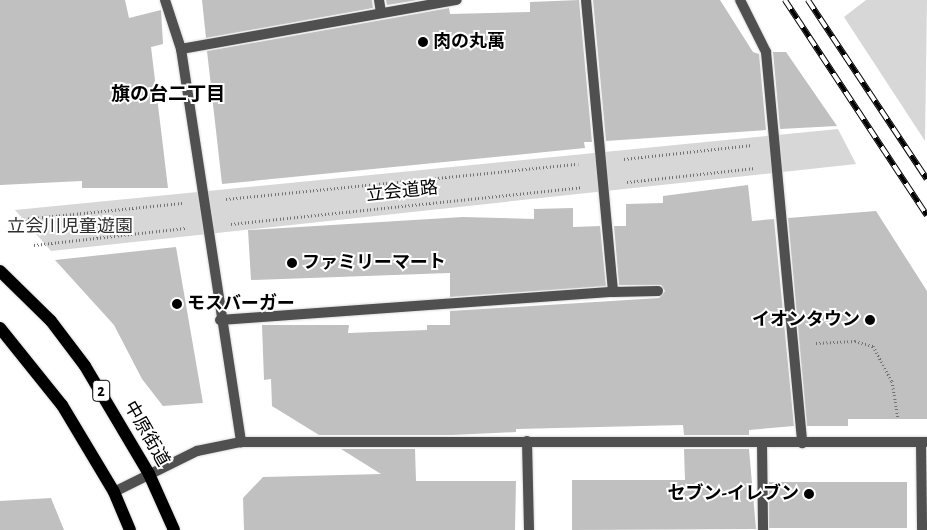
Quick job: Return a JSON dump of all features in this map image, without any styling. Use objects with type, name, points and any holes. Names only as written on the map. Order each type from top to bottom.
[{"type":"main road","name":"中原街道","points":[[0,271],[51,321],[86,366],[149,474],[174,530]]},
{"type":"main road","name":"2","points":[[0,328],[62,405],[114,492],[130,530]]},
{"type":"street","points":[[164,0],[181,48],[220,320],[241,442]]},
{"type":"street","points":[[379,0],[382,13]]},
{"type":"street","points":[[181,48],[457,0]]},
{"type":"street","points":[[586,0],[613,292]]},
{"type":"street","points":[[740,0],[766,52],[773,166],[802,443]]},
{"type":"street","points":[[220,320],[613,292],[658,291]]},
{"type":"street","points":[[527,441],[528,530]]},
{"type":"street","points":[[114,492],[197,451],[241,442],[924,442],[922,530]]},
{"type":"street","points":[[762,443],[763,530]]},
{"type":"path","name":"立会道路","points":[[14,220],[600,162],[771,143]]},
{"type":"path","name":"立会道路","points":[[34,245],[773,166]]},
{"type":"path","points":[[792,345],[854,341],[873,346],[892,381],[902,442]]},
{"type":"green space","points":[[866,0],[927,0],[925,141],[844,17]]},
{"type":"green space","name":"立会川児童遊園","points":[[838,129],[856,164],[51,251],[15,210]]},
{"type":"building","points":[[0,0],[125,0],[129,18],[161,10],[163,44],[151,47],[168,188],[82,188],[82,181],[0,185]]},
{"type":"building","points":[[202,0],[372,0],[373,8],[206,38]]},
{"type":"building","points":[[386,0],[418,0],[387,5]]},
{"type":"building","points":[[579,0],[592,142],[584,142],[585,148],[222,184],[207,51],[449,8],[450,14],[530,12],[530,2]]},
{"type":"building","points":[[593,0],[720,0],[753,52],[759,54],[766,130],[606,141]]},
{"type":"building","points":[[773,52],[786,52],[837,126],[780,129]]},
{"type":"building","points":[[748,185],[752,221],[774,219],[794,426],[749,430],[749,435],[684,435],[683,425],[516,429],[516,432],[452,435],[319,435],[272,406],[271,379],[264,380],[262,325],[349,325],[348,333],[427,330],[427,325],[450,325],[450,311],[659,298],[665,291],[661,285],[619,285],[614,226],[626,226],[626,204],[663,203],[663,196]]},
{"type":"building","points":[[573,208],[573,227],[600,226],[606,286],[450,297],[450,273],[251,280],[248,230],[463,217],[534,219],[534,209]]},
{"type":"building","name":"イオンタウン","points":[[876,211],[927,291],[927,419],[848,419],[848,426],[807,426],[788,218]]},
{"type":"building","points":[[176,247],[203,403],[163,406],[142,379],[114,325],[55,260]]},
{"type":"building","points":[[341,449],[415,449],[416,481],[516,481],[515,530],[244,530],[243,498],[263,477],[381,474]]},
{"type":"building","points":[[684,449],[749,449],[756,529],[572,530],[572,480],[685,480]]},
{"type":"building","points":[[769,482],[907,482],[907,528],[769,528]]},
{"type":"building","points":[[51,498],[64,530],[0,530],[0,501]]},
{"type":"railway","points":[[785,0],[927,215]]},
{"type":"railway","points":[[808,0],[927,179]]},
{"type":"place","name":"肉の丸萬","points":[[423,42]]},
{"type":"place","name":"ファミリーマート","points":[[292,263]]},
{"type":"place","name":"モスバーガー","points":[[177,304]]},
{"type":"place","name":"イオンタウン","points":[[870,320]]},
{"type":"place","name":"セブン-イレブン","points":[[809,494]]},
{"type":"district","name":"旗の台二丁目","points":[[168,95]]}]
